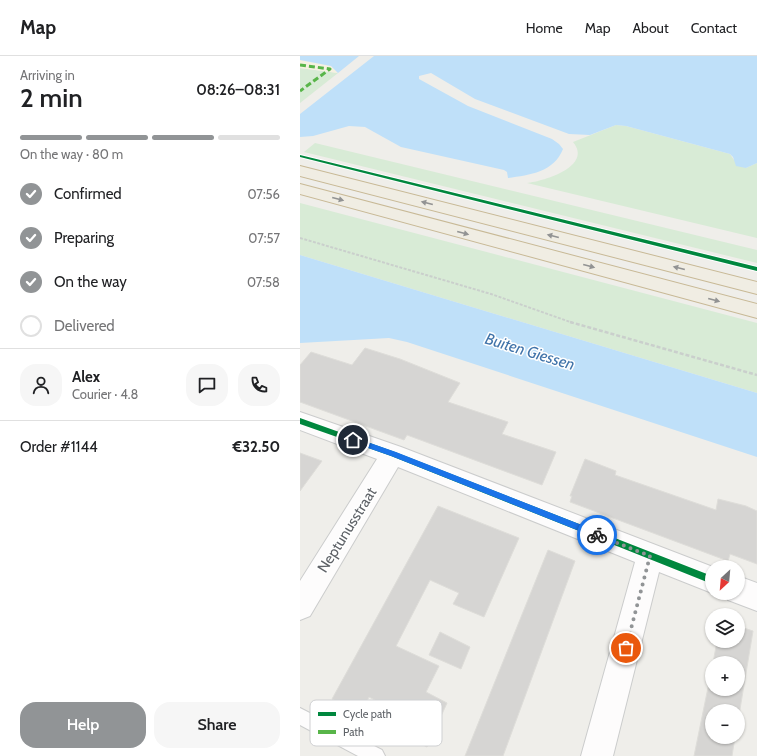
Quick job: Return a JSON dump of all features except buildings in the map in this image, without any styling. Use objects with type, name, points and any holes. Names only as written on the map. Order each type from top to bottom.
[{"type":"highway","points":[[300,170],[757,288]]},
{"type":"highway","points":[[300,188],[757,311]]},
{"type":"street","points":[[300,421],[393,454],[705,577]]},
{"type":"street","name":"Neptunusstraat","points":[[300,606],[393,454]]},
{"type":"street","points":[[597,756],[650,556]]},
{"type":"street","points":[[745,593],[757,597]]},
{"type":"lane","points":[[300,716],[310,721]]},
{"type":"lane","points":[[357,746],[376,756]]},
{"type":"path","points":[[300,238],[491,294],[561,319],[757,375]]},
{"type":"green space","points":[[300,68],[338,73],[300,103]]},
{"type":"green space","points":[[616,125],[626,126],[730,154],[734,160],[746,168],[757,163],[757,238],[527,183],[545,179],[564,171],[572,165],[577,158],[578,151],[573,142]]},
{"type":"green space","points":[[315,143],[757,250],[757,263],[304,152]]},
{"type":"green space","points":[[300,203],[757,323],[757,393],[300,255]]},
{"type":"sand","points":[[300,60],[331,66],[338,73],[300,68]]},
{"type":"water","points":[[300,56],[359,56],[338,73],[331,66],[300,60]]},
{"type":"water","points":[[374,56],[757,56],[757,163],[746,168],[736,166],[733,157],[730,154],[626,126],[616,125],[590,135],[569,134],[475,99],[431,73],[419,76],[419,79],[468,106],[552,139],[563,149],[559,157],[554,163],[533,174],[508,178],[507,172],[504,170],[401,147],[365,127],[349,126],[313,136],[300,137],[300,114]]},
{"type":"water","name":"Buiten Giessen","points":[[300,255],[757,393],[757,457],[407,342],[389,338],[300,343]]},
{"type":"marked path","points":[[300,65],[330,69],[300,91]]},
{"type":"cycle path","points":[[300,156],[757,269]]},
{"type":"cycle path","points":[[300,421],[393,454],[705,577]]},
{"type":"way so far","points":[[597,535],[650,556],[626,648]]},
{"type":"route","points":[[353,440],[393,454],[597,535]]}]
